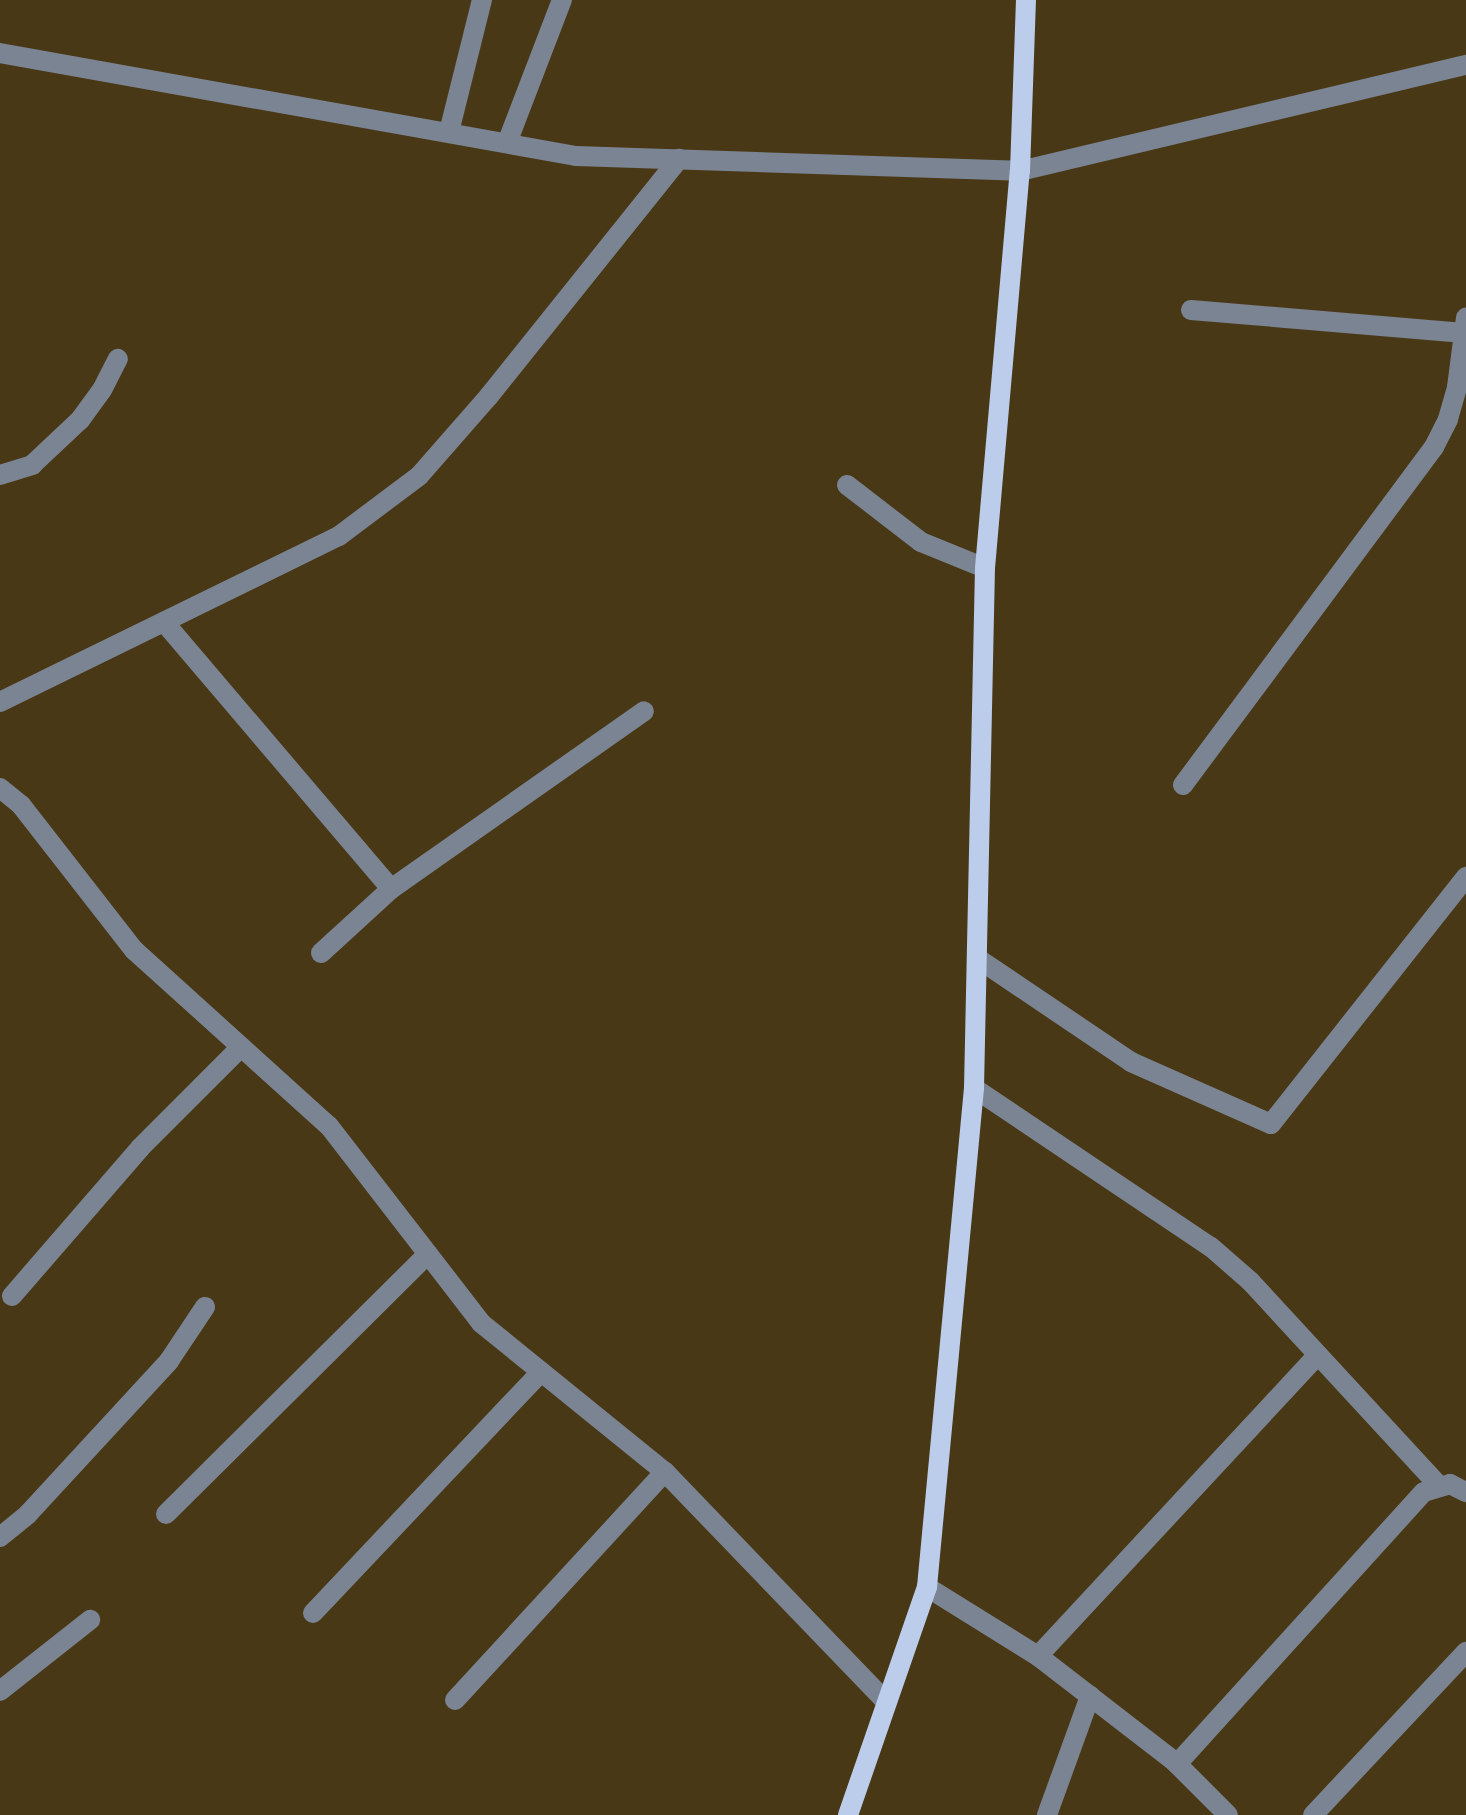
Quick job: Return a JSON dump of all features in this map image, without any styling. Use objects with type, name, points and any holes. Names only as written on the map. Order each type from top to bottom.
[{"type":"main road","points":[[848,1815],[927,1587],[974,1088],[985,568],[1020,171],[1026,0]]},
{"type":"street","points":[[449,132],[482,0]]},
{"type":"street","points":[[507,143],[562,0]]},
{"type":"street","points":[[0,53],[576,156],[1020,171],[1466,65]]},
{"type":"street","points":[[0,702],[339,536],[419,476],[489,396],[679,159]]},
{"type":"street","points":[[1183,785],[1434,447],[1448,419],[1457,387],[1465,326],[1191,310]]},
{"type":"street","points":[[0,475],[32,465],[80,420],[102,390],[118,359]]},
{"type":"street","points":[[847,485],[921,542],[985,568]]},
{"type":"street","points":[[164,622],[391,889]]},
{"type":"street","points":[[321,953],[391,889],[644,711]]},
{"type":"street","points":[[0,788],[21,805],[134,950],[329,1126],[481,1323],[665,1472],[886,1702]]},
{"type":"street","points":[[977,958],[1131,1062],[1271,1124],[1466,877]]},
{"type":"street","points":[[12,1296],[140,1148],[241,1047]]},
{"type":"street","points":[[974,1088],[1211,1247],[1250,1281],[1439,1486]]},
{"type":"street","points":[[166,1514],[428,1254]]},
{"type":"street","points":[[0,1537],[28,1514],[169,1361],[205,1307]]},
{"type":"street","points":[[1038,1656],[1318,1355]]},
{"type":"street","points":[[313,1613],[541,1372]]},
{"type":"street","points":[[455,1700],[665,1472]]},
{"type":"street","points":[[1177,1764],[1424,1492],[1439,1486],[1465,1488]]},
{"type":"street","points":[[927,1587],[1038,1656],[1177,1764],[1208,1806],[1228,1815]]},
{"type":"street","points":[[0,1691],[90,1620]]},
{"type":"street","points":[[1313,1815],[1466,1652]]},
{"type":"street","points":[[1047,1815],[1090,1696]]}]
